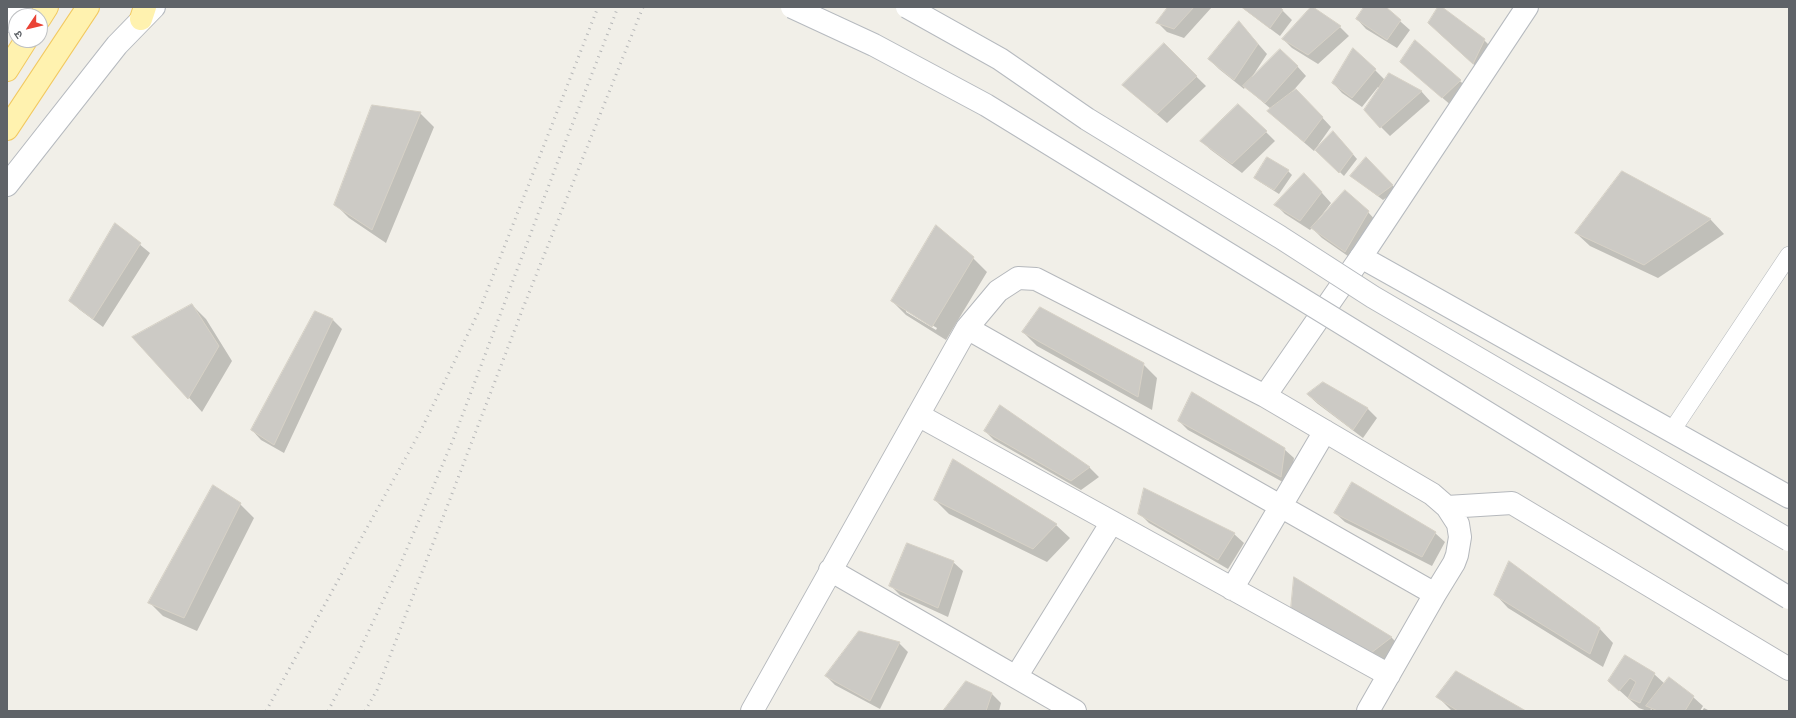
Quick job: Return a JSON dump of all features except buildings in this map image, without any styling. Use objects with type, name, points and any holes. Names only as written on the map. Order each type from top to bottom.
[{"type":"main road","points":[[7,130],[88,7]]},
{"type":"main road","points":[[7,70],[21,48]]},
{"type":"street","points":[[7,21],[15,7]]},
{"type":"street","points":[[792,7],[880,49],[986,105],[1789,598]]},
{"type":"street","points":[[907,7],[1000,59],[1087,119],[1280,237],[1373,297],[1789,540]]},
{"type":"street","points":[[1265,396],[1361,258],[1527,7]]},
{"type":"street","points":[[7,184],[76,96],[147,11]]},
{"type":"street","points":[[1361,258],[1789,497]]},
{"type":"street","points":[[752,711],[967,328],[998,291],[1018,278],[1036,279],[1265,396],[1432,494],[1447,507],[1458,524],[1460,541],[1454,563],[1434,594],[1368,711]]},
{"type":"street","points":[[967,328],[1434,594]]},
{"type":"street","points":[[918,415],[1388,676]]},
{"type":"street","points":[[1232,589],[1282,507],[1325,431]]},
{"type":"street","points":[[1447,507],[1512,503],[1789,669]]},
{"type":"street","points":[[1016,677],[1112,522]]},
{"type":"street","points":[[830,570],[1075,711]]},
{"type":"lane","points":[[1671,432],[1789,255]]},
{"type":"railway","points":[[266,711],[421,430],[480,309],[598,7]]},
{"type":"railway","points":[[328,711],[354,662],[400,565],[453,440],[558,161],[618,7]]},
{"type":"railway","points":[[365,711],[377,690],[523,308],[643,7]]}]
